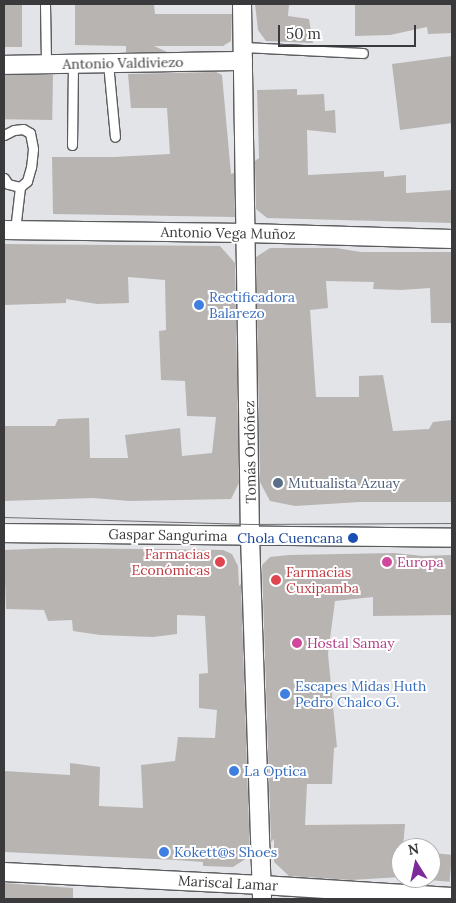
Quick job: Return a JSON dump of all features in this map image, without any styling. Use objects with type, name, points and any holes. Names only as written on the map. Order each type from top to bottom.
[{"type":"street","name":"Tomás Ordóñez","points":[[242,4],[247,233],[250,536],[262,892]]},
{"type":"street","name":"Antonio Valdiviezo","points":[[4,65],[108,63],[243,54]]},
{"type":"street","name":"Antonio Vega Muñoz","points":[[10,230],[247,233],[452,239]]},
{"type":"street","name":"Gaspar Sangurima","points":[[4,533],[452,538]]},
{"type":"street","name":"Mariscal Lamar","points":[[4,872],[262,892],[452,897]]},
{"type":"lane","points":[[45,4],[46,64]]},
{"type":"lane","points":[[243,54],[363,53]]},
{"type":"lane","points":[[108,63],[115,137]]},
{"type":"lane","points":[[72,145],[73,64]]},
{"type":"lane","points":[[4,135],[14,130],[23,129],[30,133],[33,149],[31,167],[27,181],[20,187],[10,230]]},
{"type":"lane","points":[[4,178],[8,184],[20,187]]},
{"type":"building","points":[[4,4],[22,4],[22,47],[4,47]]},
{"type":"building","points":[[75,4],[154,4],[155,14],[232,14],[231,41],[223,46],[154,46],[167,52],[126,52],[126,46],[75,45]]},
{"type":"building","points":[[255,4],[289,4],[288,16],[309,19],[313,43],[266,41],[258,30]]},
{"type":"building","points":[[355,4],[452,4],[452,33],[428,34],[427,27],[390,35],[355,36]]},
{"type":"building","points":[[452,56],[452,123],[400,130],[392,64]]},
{"type":"building","points":[[216,72],[222,75],[231,174],[234,173],[235,217],[53,214],[52,157],[114,157],[170,154],[167,108],[131,108],[128,74]]},
{"type":"building","points":[[4,74],[53,75],[52,120],[4,119]]},
{"type":"building","points":[[297,89],[297,95],[324,94],[325,111],[335,110],[336,133],[307,130],[308,175],[384,171],[384,177],[406,175],[406,193],[452,190],[452,223],[267,218],[256,209],[255,161],[259,158],[257,90]]},
{"type":"building","points":[[4,244],[220,246],[235,263],[239,483],[231,499],[130,501],[93,498],[4,501],[4,426],[55,426],[58,419],[89,418],[90,458],[128,458],[125,435],[180,428],[182,456],[212,453],[216,417],[187,416],[185,381],[161,380],[159,331],[166,330],[165,280],[128,277],[129,303],[97,304],[66,299],[66,303],[4,305]]},
{"type":"building","points":[[270,248],[336,248],[361,252],[452,252],[452,323],[431,323],[430,288],[373,289],[374,282],[326,281],[328,308],[310,310],[316,397],[359,397],[359,376],[383,375],[393,431],[429,429],[433,422],[452,420],[452,502],[360,502],[295,506],[270,501],[260,482],[256,257]]},
{"type":"building","points":[[56,548],[223,550],[232,554],[238,566],[239,586],[241,584],[250,856],[233,867],[203,866],[203,862],[176,860],[4,852],[4,771],[70,775],[70,763],[100,767],[99,806],[143,808],[141,765],[175,761],[178,737],[215,738],[217,710],[199,708],[199,674],[208,673],[205,616],[177,615],[177,634],[153,637],[100,635],[73,631],[72,620],[48,621],[44,610],[6,609],[4,550]]},
{"type":"building","points":[[394,553],[423,556],[452,555],[452,615],[373,616],[373,597],[335,601],[328,654],[337,747],[334,748],[332,784],[307,784],[305,825],[405,824],[404,838],[391,838],[391,878],[351,880],[289,876],[274,862],[274,839],[271,842],[262,565],[270,557]]},
{"type":"building","points":[[441,854],[452,855],[450,882],[441,881]]},
{"type":"building","points":[[4,883],[73,888],[73,899],[4,899]]},
{"type":"tram line","points":[[4,517],[251,524],[452,523]]},
{"type":"place","name":"Rectificadora Balarezo","points":[[199,305]]},
{"type":"place","name":"Mutualista Azuay","points":[[278,483]]},
{"type":"place","name":"Chola Cuencana","points":[[353,538]]},
{"type":"place","name":"Farmacias Económicas","points":[[220,562]]},
{"type":"place","name":"Europa","points":[[387,562]]},
{"type":"place","name":"Farmacias Cuxipamba","points":[[276,580]]},
{"type":"place","name":"Hostal Samay","points":[[297,643]]},
{"type":"place","name":"Escapes Midas Huth Pedro Chalco G.","points":[[285,694]]},
{"type":"place","name":"La Optica","points":[[234,771]]},
{"type":"place","name":"Kokett@s Shoes","points":[[164,852]]}]
